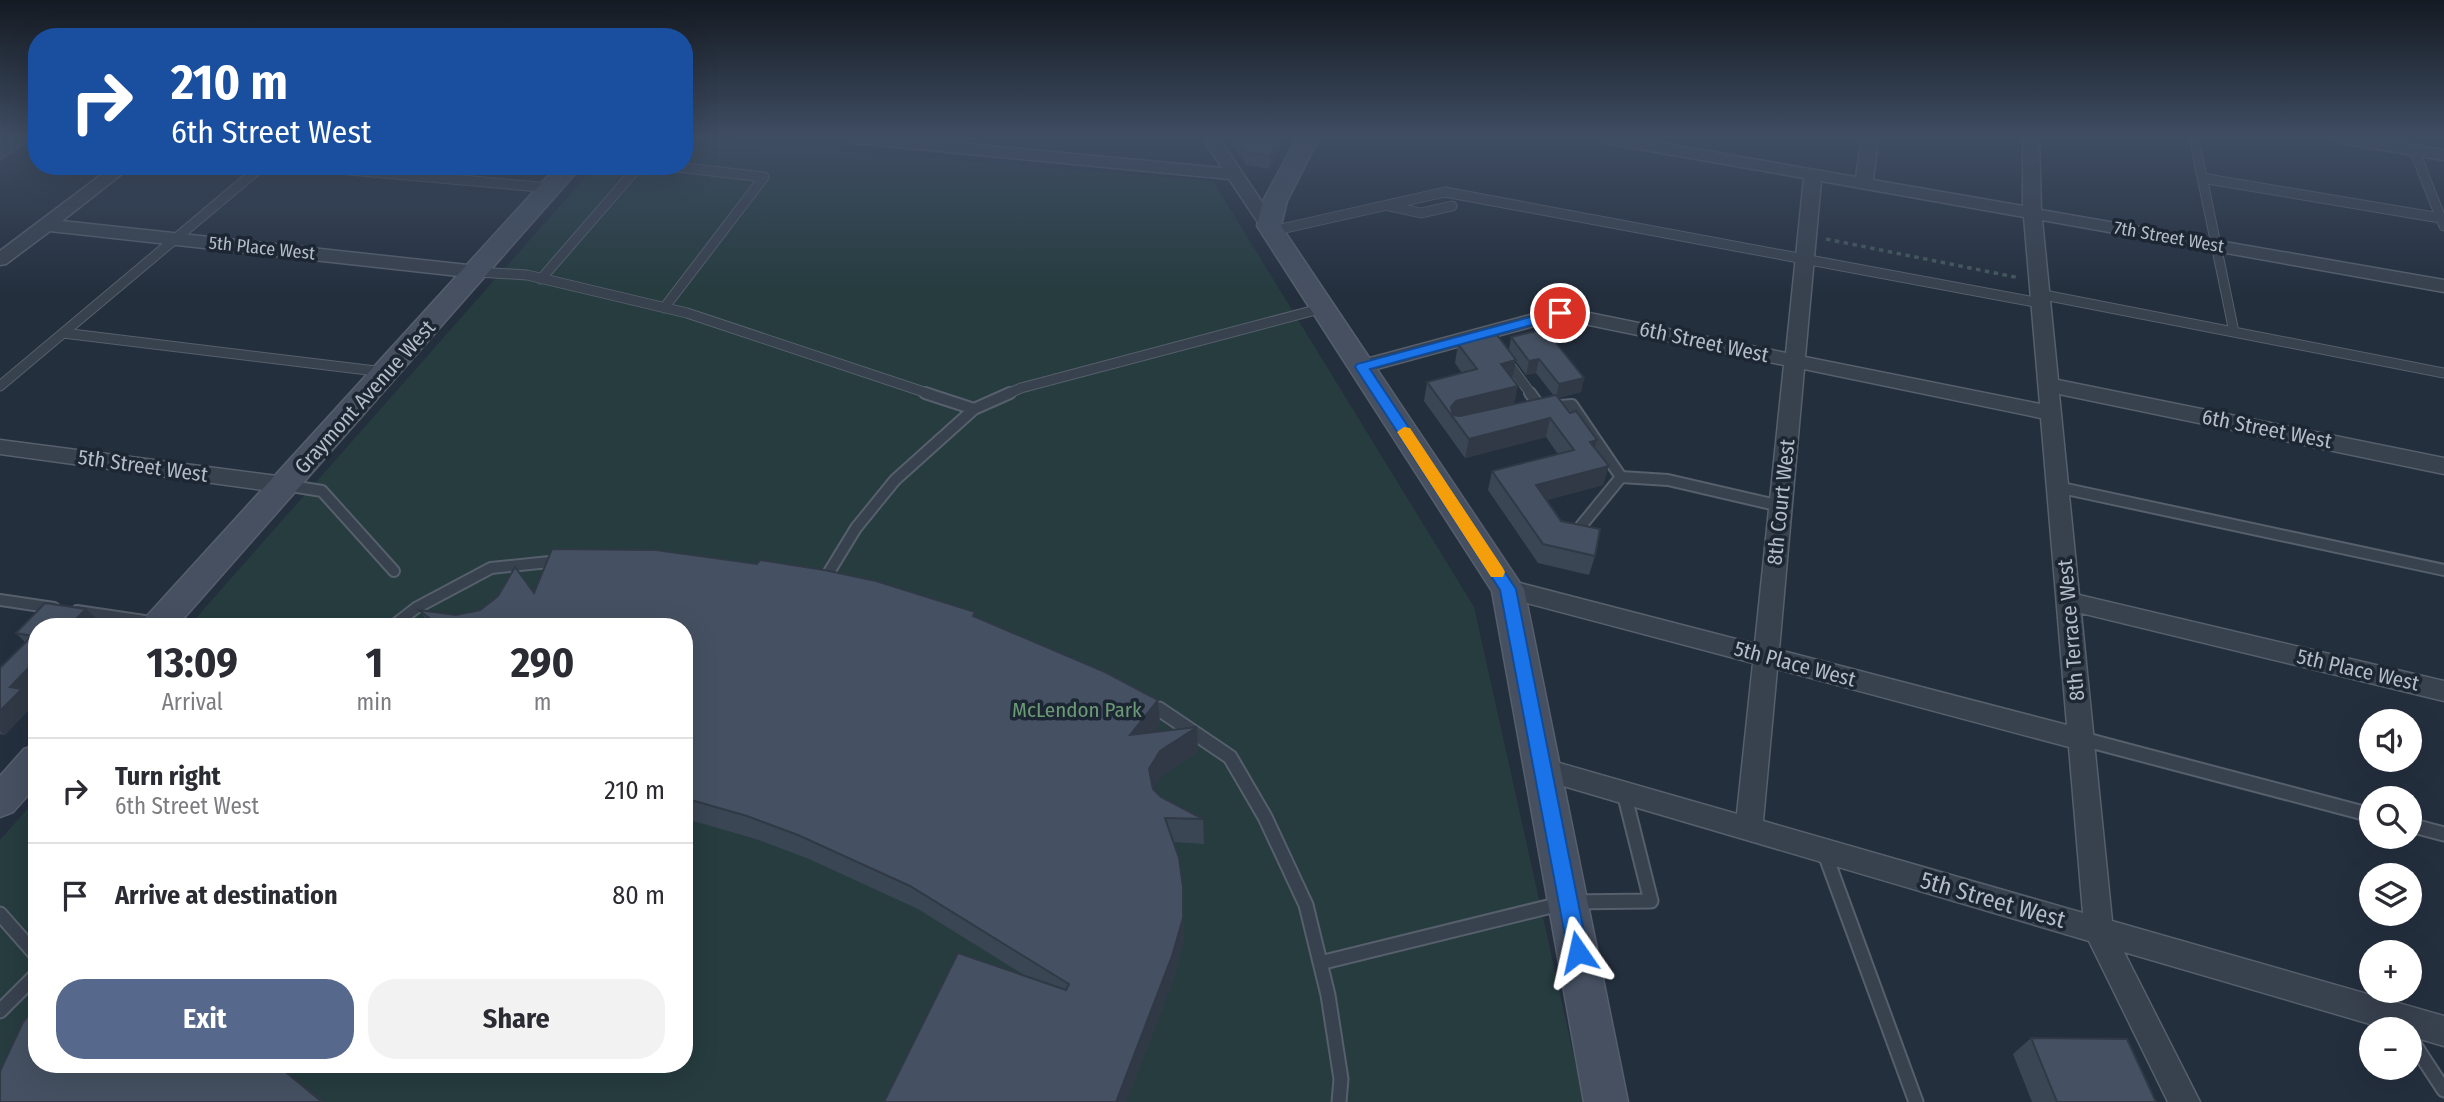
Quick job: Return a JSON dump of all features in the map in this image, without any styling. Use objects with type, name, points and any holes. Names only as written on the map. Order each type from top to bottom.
[{"type":"main road","name":"Graymont Avenue West","points":[[165,618],[550,189]]},
{"type":"main road","points":[[1281,189],[1275,201],[1271,228],[1508,589],[1606,1102]]},
{"type":"main road","points":[[3,794],[28,769]]},
{"type":"street","points":[[0,260],[93,189]]},
{"type":"street","points":[[1245,189],[1271,228]]},
{"type":"street","name":"8th Court West","points":[[1749,829],[1812,189]]},
{"type":"street","name":"7th Street West","points":[[1900,189],[2444,286]]},
{"type":"street","name":"8th Terrace West","points":[[2032,189],[2099,931],[2184,1102]]},
{"type":"street","name":"5th Place West","points":[[47,225],[477,272]]},
{"type":"street","name":"6th Street West","points":[[1362,367],[1491,338],[1560,313],[2050,413]]},
{"type":"street","name":"6th Street West","points":[[2048,385],[2444,466]]},
{"type":"street","name":"5th Street West","points":[[0,447],[285,485]]},
{"type":"street","name":"5th Place West","points":[[1508,589],[2081,739]]},
{"type":"street","name":"5th Place West","points":[[2068,601],[2444,691]]},
{"type":"street","name":"5th Street West","points":[[1542,769],[2099,931],[2369,1017]]},
{"type":"street","name":"5th Street West","points":[[2422,1029],[2444,1031]]},
{"type":"lane","points":[[0,386],[234,189]]},
{"type":"lane","points":[[541,279],[619,189]]},
{"type":"lane","points":[[664,308],[755,189]]},
{"type":"lane","points":[[2204,189],[2234,332]]},
{"type":"lane","points":[[2264,189],[2442,222]]},
{"type":"lane","points":[[2429,189],[2442,222]]},
{"type":"lane","points":[[1271,228],[1445,191],[1806,258],[2039,292],[2444,373]]},
{"type":"lane","points":[[1387,205],[1421,213],[1452,206]]},
{"type":"lane","points":[[477,272],[541,279],[664,308],[974,409]]},
{"type":"lane","points":[[821,586],[856,528],[895,480],[974,409],[1021,388],[1323,308]]},
{"type":"lane","points":[[63,333],[387,373]]},
{"type":"lane","points":[[1502,354],[1540,407]]},
{"type":"lane","points":[[1528,410],[1572,405],[1621,477]]},
{"type":"lane","points":[[1621,477],[1668,480],[1780,506]]},
{"type":"lane","points":[[1581,526],[1621,477]]},
{"type":"lane","points":[[285,485],[322,491],[394,571]]},
{"type":"lane","points":[[2057,487],[2444,570]]},
{"type":"lane","points":[[403,618],[416,608],[491,568],[556,560],[569,561]]},
{"type":"lane","points":[[0,600],[114,618]]},
{"type":"lane","points":[[1139,696],[1230,757],[1265,817],[1306,905],[1328,995],[1341,1079],[1339,1102]]},
{"type":"lane","points":[[2081,739],[2359,812]]},
{"type":"lane","points":[[1320,963],[1568,902],[1651,901],[1624,793]]},
{"type":"lane","points":[[2422,828],[2444,834]]},
{"type":"lane","points":[[1824,851],[1916,1102]]},
{"type":"lane","points":[[0,914],[28,946]]},
{"type":"lane","points":[[0,1011],[28,983]]},
{"type":"lane","points":[[2422,1057],[2444,1090]]},
{"type":"path","points":[[1808,236],[2039,292]]},
{"type":"green space","name":"McLendon Park","points":[[574,189],[1218,189],[1474,607],[1584,1102],[0,1102],[0,840],[28,808],[28,1073],[693,1073],[693,618],[196,618]]},
{"type":"building","points":[[1545,329],[1584,378],[1559,384],[1539,359],[1529,361],[1511,337]]},
{"type":"building","points":[[1497,335],[1516,360],[1501,364],[1518,386],[1456,401],[1451,407],[1453,415],[1460,416],[1556,395],[1570,413],[1576,411],[1597,440],[1590,442],[1609,466],[1536,485],[1561,521],[1600,529],[1595,556],[1543,544],[1492,471],[1574,450],[1550,418],[1469,439],[1427,382],[1477,369],[1458,344]]},
{"type":"building","points":[[552,549],[656,550],[757,564],[760,560],[824,570],[876,581],[975,612],[973,616],[1105,672],[1158,700],[1130,735],[1197,727],[1160,751],[1149,769],[1153,789],[1161,797],[1203,819],[1165,818],[1179,858],[1183,918],[1172,956],[1116,1102],[884,1102],[958,953],[1066,990],[1069,984],[910,886],[798,835],[747,816],[693,801],[693,618],[429,618],[419,610],[456,615],[480,610],[498,596],[515,567],[534,593]]},
{"type":"building","points":[[45,603],[86,609],[77,618],[30,618]]},
{"type":"building","points":[[28,621],[28,635],[16,633]]},
{"type":"building","points":[[28,640],[28,668],[10,687],[22,689],[0,711],[0,668]]},
{"type":"building","points":[[28,1016],[28,1073],[287,1073],[322,1102],[0,1102],[1,1069]]},
{"type":"building","points":[[2031,1038],[2127,1039],[2156,1102],[2057,1102]]},
{"type":"slow traffic","points":[[1404,432],[1497,572]]},
{"type":"route","points":[[1560,313],[1362,367],[1508,589],[1578,952]]}]
